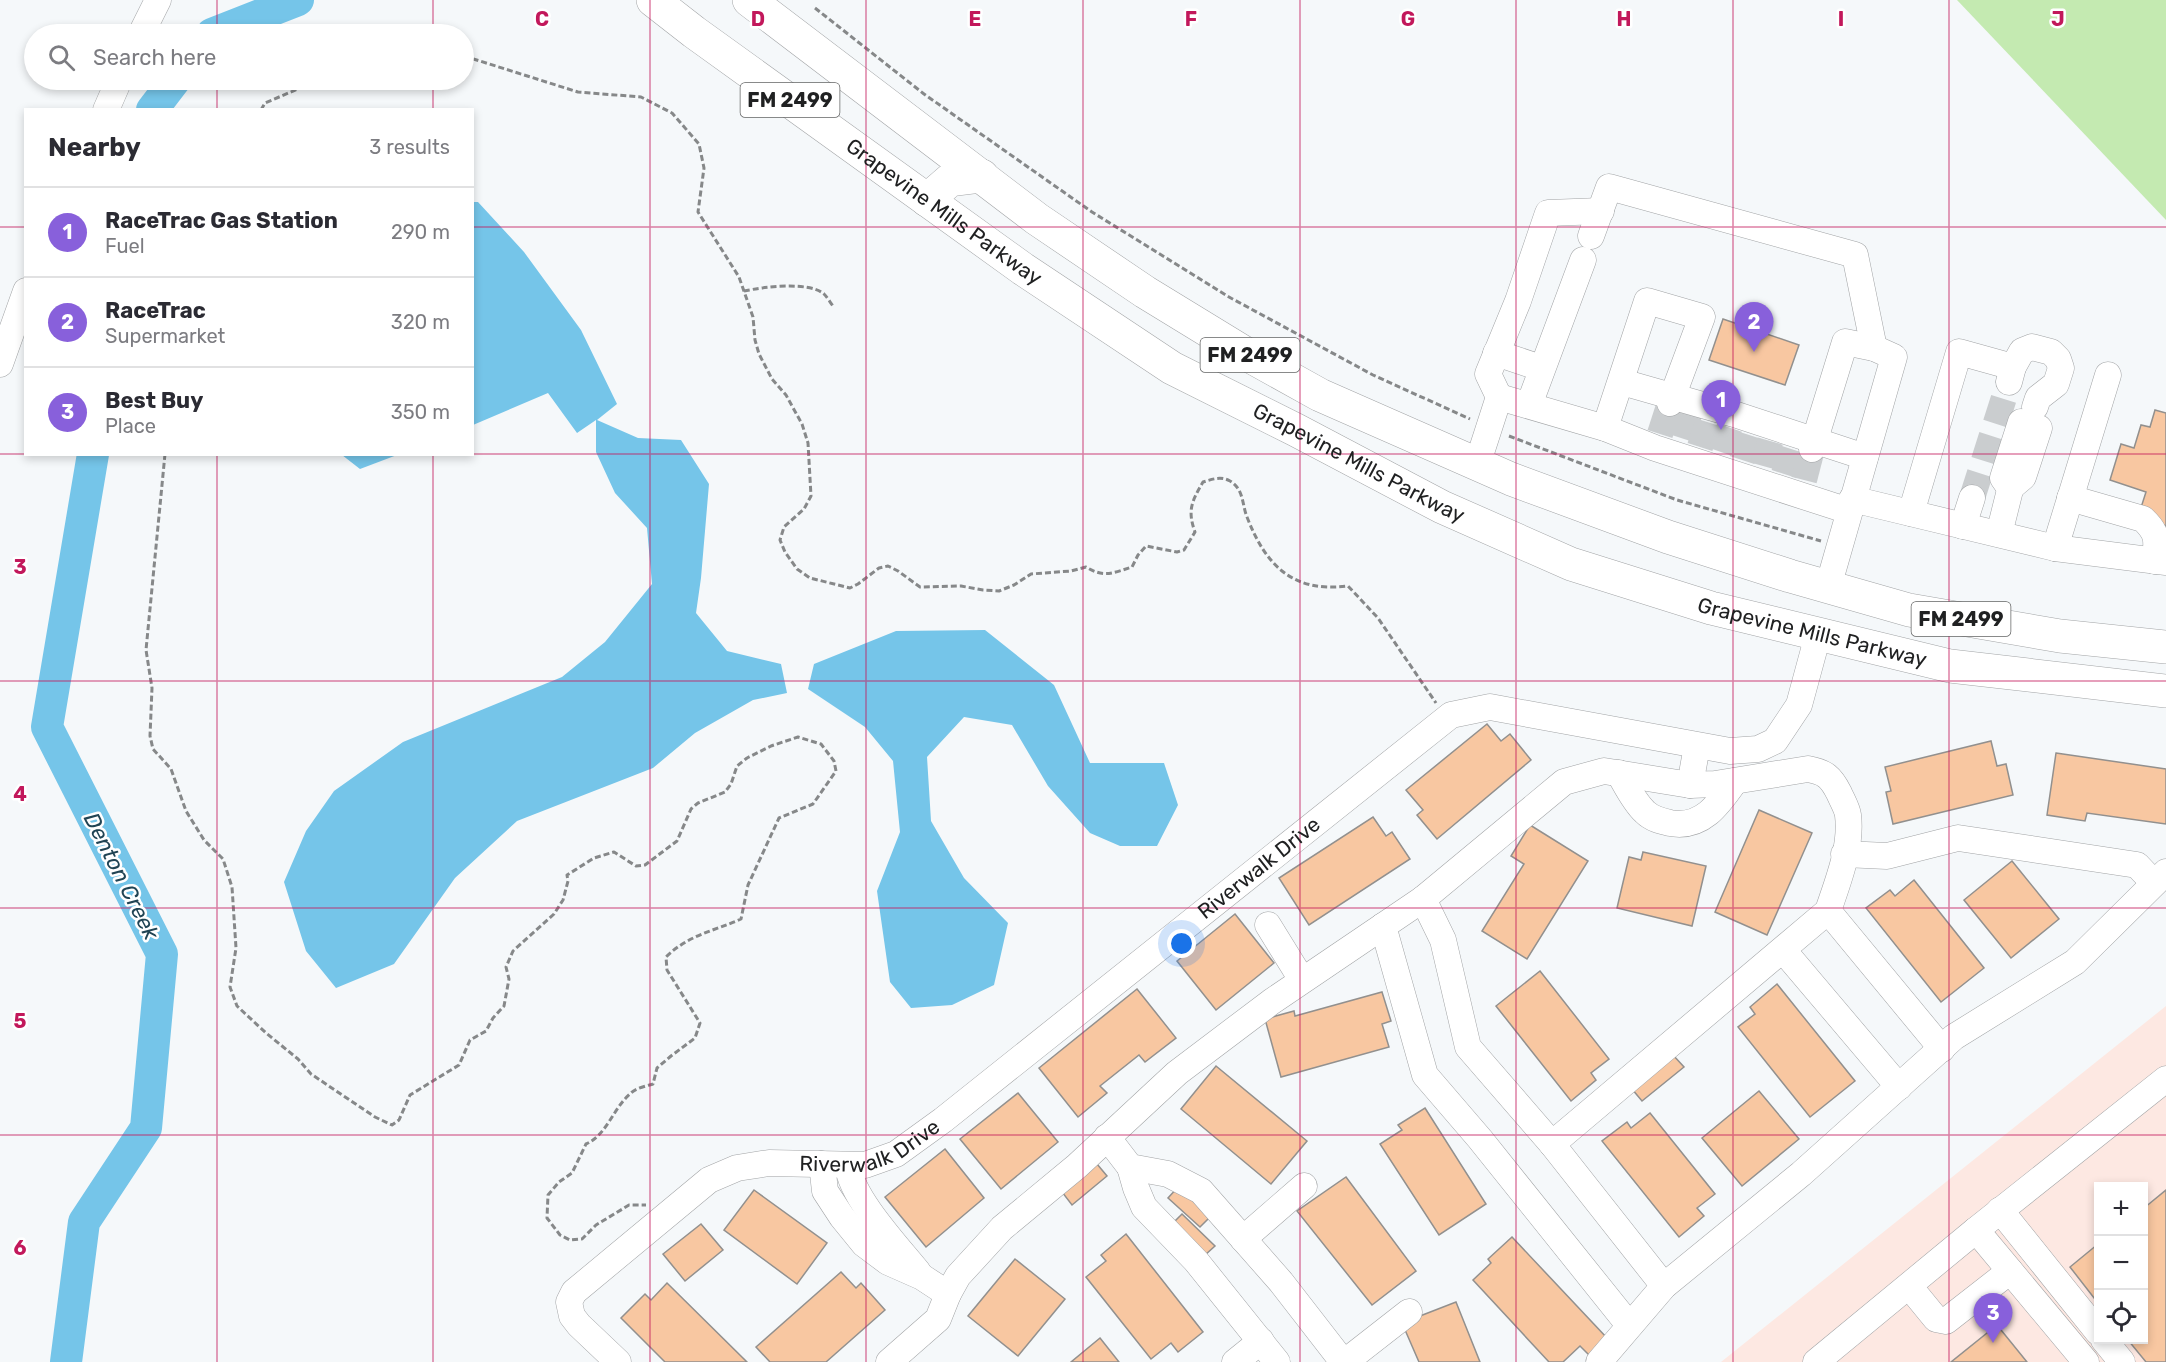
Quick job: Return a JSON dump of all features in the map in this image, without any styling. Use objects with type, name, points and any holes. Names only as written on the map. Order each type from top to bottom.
[{"type":"main road","name":"Grapevine Mills Parkway","points":[[653,0],[1023,269],[1172,368],[1442,507],[1571,564],[1710,608],[1950,666],[2166,691]]},
{"type":"main road","name":"Grapevine Mills Parkway","points":[[750,0],[1037,219],[1145,292],[1248,355],[1320,395],[1477,465],[1668,537],[1828,587],[1909,610],[2060,636],[2166,647]]},
{"type":"main road","points":[[927,200],[950,180],[982,176]]},
{"type":"main road","points":[[1818,635],[1828,587]]},
{"type":"lane","points":[[146,24],[158,0]]},
{"type":"lane","points":[[107,108],[115,90]]},
{"type":"lane","points":[[1591,236],[1609,187],[1855,255],[1874,348]]},
{"type":"lane","points":[[1477,465],[1498,397],[1488,374],[1518,301],[1548,213],[1601,211]]},
{"type":"lane","points":[[1529,405],[1583,260]]},
{"type":"lane","points":[[0,364],[24,297]]},
{"type":"lane","points":[[1605,428],[1647,301],[1702,317],[1743,422]]},
{"type":"lane","points":[[1743,422],[1845,342],[1874,348],[1894,357],[1828,587]]},
{"type":"lane","points":[[1911,513],[1959,352],[2011,375],[2022,351],[2032,348],[2050,352],[2058,359],[2061,368],[2056,384],[2033,414],[2023,477],[2010,488],[1999,534]]},
{"type":"lane","points":[[1496,353],[1541,368]]},
{"type":"lane","points":[[2055,548],[2108,375]]},
{"type":"lane","points":[[1622,382],[1743,422],[1865,457]]},
{"type":"lane","points":[[1498,397],[1730,464],[1851,505],[1911,513],[2055,548],[2161,562],[2157,537],[2143,519],[2070,498]]},
{"type":"lane","points":[[1963,526],[1972,498]]},
{"type":"lane","name":"Riverwalk Drive","points":[[618,1362],[572,1316],[569,1302],[574,1292],[709,1180],[737,1168],[769,1163],[865,1165],[896,1154],[943,1120],[1451,715],[1490,707],[1697,746],[1730,751],[1758,749],[1775,741],[1799,705],[1818,635]]},
{"type":"lane","points":[[1690,785],[1697,746]]},
{"type":"lane","points":[[899,1359],[938,1318],[958,1276],[1002,1228],[1077,1166],[1177,1073],[1302,980],[1423,899],[1564,782],[1604,771],[1690,785],[1715,784],[1808,770],[1822,771],[1834,784],[1848,813],[1847,838],[1841,869],[1828,911],[1552,1144]]},
{"type":"lane","points":[[1619,773],[1644,812],[1658,820],[1680,825],[1702,819],[1719,805],[1735,781]]},
{"type":"lane","points":[[1599,1362],[1664,1286],[1801,1174],[1954,1037],[2075,962],[2160,877],[2137,865],[1958,838],[1887,856],[1844,854]]},
{"type":"lane","points":[[1423,899],[1443,940],[1468,1047],[1552,1144],[1664,1286]]},
{"type":"lane","points":[[1828,911],[1941,1049]]},
{"type":"lane","points":[[1269,925],[1302,980]]},
{"type":"lane","points":[[1383,926],[1425,1075],[1480,1139],[1629,1325]]},
{"type":"lane","points":[[1783,950],[1899,1088]]},
{"type":"lane","points":[[1816,1362],[1976,1230],[2166,1079]]},
{"type":"lane","points":[[1107,1137],[1130,1167],[1144,1207],[1196,1261],[1277,1362]]},
{"type":"lane","points":[[822,1164],[825,1191],[864,1244],[888,1262],[922,1277],[948,1294]]},
{"type":"lane","points":[[848,1166],[850,1178],[862,1199],[922,1277]]},
{"type":"lane","points":[[1130,1167],[1168,1174],[1202,1191],[1281,1282],[1344,1362],[1409,1312]]},
{"type":"lane","points":[[1243,1239],[1304,1186]]},
{"type":"lane","points":[[2001,1210],[2094,1327]]},
{"type":"lane","points":[[1976,1230],[2086,1362]]},
{"type":"lane","points":[[1909,1286],[1936,1319],[1946,1321],[2010,1271]]},
{"type":"lane","points":[[1235,1362],[1261,1341]]},
{"type":"lane","points":[[2107,1344],[2122,1362]]},
{"type":"path","points":[[815,9],[924,94],[1092,212],[1230,297],[1373,375],[1490,429],[1677,500],[1839,547]]},
{"type":"path","points":[[474,59],[578,92],[641,97],[672,113],[699,144],[704,168],[698,212],[739,277],[753,317],[759,354],[772,379],[786,395],[802,424],[808,443],[811,496],[804,509],[784,527],[780,540],[797,569],[810,578],[850,588],[879,568],[888,566],[920,586],[961,586],[999,591],[1031,574],[1071,571],[1086,567],[1097,574],[1108,574],[1132,567],[1146,546],[1177,552],[1184,550],[1195,532],[1190,518],[1194,497],[1203,482],[1218,477],[1232,482],[1244,497],[1246,516],[1269,559],[1282,573],[1301,582],[1330,588],[1348,586],[1378,618],[1447,719]]},
{"type":"path","points":[[262,108],[265,103],[296,90]]},
{"type":"path","points":[[744,291],[761,288],[815,289],[825,295],[832,306]]},
{"type":"path","points":[[165,456],[146,650],[152,688],[150,736],[153,749],[171,769],[186,811],[204,840],[223,859],[232,887],[236,948],[230,987],[233,997],[237,1006],[298,1059],[311,1074],[375,1117],[392,1125],[399,1119],[410,1095],[459,1065],[470,1040],[486,1031],[493,1018],[504,1006],[508,979],[506,967],[513,951],[554,914],[562,900],[568,881],[567,875],[594,858],[614,852],[636,866],[645,865],[677,841],[691,809],[698,803],[725,792],[731,784],[737,766],[747,758],[771,746],[798,738],[821,744],[834,761],[836,771],[813,804],[779,818],[748,885],[741,919],[696,935],[675,947],[666,957],[667,970],[700,1023],[695,1038],[657,1068],[653,1084],[632,1091],[616,1109],[597,1139],[586,1144],[572,1173],[559,1182],[548,1195],[547,1218],[560,1235],[570,1240],[582,1239],[596,1225],[629,1205],[649,1205],[656,1224]]},
{"type":"shaded area","points":[[2166,1006],[2166,1362],[1721,1362]]},
{"type":"green space","points":[[1957,0],[2166,0],[2166,220]]},
{"type":"water","points":[[474,202],[478,202],[524,252],[581,330],[617,404],[597,420],[638,438],[681,440],[709,484],[696,613],[727,651],[781,664],[787,693],[753,700],[695,733],[653,768],[517,821],[455,878],[394,964],[336,988],[306,951],[284,882],[306,831],[334,791],[403,742],[562,677],[605,642],[652,584],[647,528],[615,493],[596,452],[596,420],[577,433],[548,393],[474,425]]},
{"type":"water","points":[[343,456],[394,456],[360,469]]},
{"type":"water","points":[[985,630],[1054,685],[1090,763],[1164,763],[1178,805],[1157,846],[1120,846],[1090,833],[1048,786],[1012,725],[964,717],[927,757],[931,821],[964,878],[1008,923],[994,985],[952,1005],[911,1008],[890,982],[877,891],[900,832],[893,761],[865,727],[808,689],[814,664],[896,631]]},
{"type":"building","points":[[1723,319],[1799,345],[1785,385],[1709,360]]},
{"type":"building","points":[[2155,410],[2166,413],[2166,526],[2138,517],[2146,492],[2110,480],[2121,444],[2134,448],[2141,425],[2150,427]]},
{"type":"building","points":[[1487,724],[1501,741],[1510,734],[1531,760],[1437,839],[1417,815],[1423,810],[1406,790]]},
{"type":"building","points":[[1991,741],[1997,766],[2006,764],[2013,795],[1893,824],[1886,792],[1891,791],[1885,767]]},
{"type":"building","points":[[2056,753],[2166,769],[2166,824],[2087,813],[2085,821],[2047,815]]},
{"type":"building","points":[[1759,810],[1812,833],[1767,935],[1715,912]]},
{"type":"building","points":[[1373,817],[1386,836],[1392,832],[1410,859],[1309,925],[1279,878]]},
{"type":"building","points":[[1530,825],[1588,861],[1527,959],[1482,931],[1524,864],[1511,856]]},
{"type":"building","points":[[1643,852],[1706,866],[1692,926],[1617,908],[1629,857],[1641,860]]},
{"type":"building","points":[[2012,861],[2059,919],[2011,958],[1964,900]]},
{"type":"building","points":[[1914,880],[1984,968],[1941,1002],[1866,908],[1890,890],[1895,896]]},
{"type":"building","points":[[1235,914],[1274,963],[1216,1010],[1177,961]]},
{"type":"building","points":[[1540,971],[1609,1059],[1591,1073],[1596,1080],[1571,1101],[1496,1006]]},
{"type":"building","points":[[1777,984],[1855,1081],[1810,1117],[1738,1027],[1755,1014],[1750,1007]]},
{"type":"building","points":[[1137,989],[1176,1038],[1145,1062],[1139,1055],[1100,1086],[1107,1093],[1078,1117],[1039,1068]]},
{"type":"building","points":[[1382,992],[1391,1021],[1382,1024],[1389,1047],[1281,1077],[1265,1019],[1294,1011],[1295,1016]]},
{"type":"building","points":[[1673,1055],[1684,1067],[1642,1101],[1632,1089]]},
{"type":"building","points":[[1216,1066],[1307,1141],[1271,1184],[1181,1109]]},
{"type":"building","points":[[1759,1091],[1799,1139],[1742,1186],[1702,1138]]},
{"type":"building","points":[[1018,1093],[1058,1142],[1001,1189],[960,1139]]},
{"type":"building","points":[[1425,1108],[1486,1204],[1439,1235],[1380,1144],[1402,1130],[1398,1125]]},
{"type":"building","points":[[1650,1113],[1715,1194],[1697,1208],[1704,1216],[1679,1237],[1602,1141],[1627,1122],[1631,1128]]},
{"type":"building","points":[[945,1149],[984,1198],[926,1247],[885,1197]]},
{"type":"building","points":[[1097,1164],[1107,1176],[1072,1205],[1062,1192]]},
{"type":"building","points":[[1346,1177],[1416,1271],[1372,1305],[1297,1211]]},
{"type":"building","points":[[1178,1187],[1210,1217],[1200,1227],[1168,1198]]},
{"type":"building","points":[[754,1190],[827,1243],[797,1284],[724,1230]]},
{"type":"building","points":[[2166,1190],[2166,1362],[2146,1362],[2131,1344],[2148,1344],[2148,1205]]},
{"type":"building","points":[[1182,1214],[1215,1246],[1205,1255],[1172,1224]]},
{"type":"building","points":[[701,1224],[723,1250],[685,1281],[663,1254]]},
{"type":"building","points":[[1126,1234],[1203,1332],[1178,1352],[1171,1343],[1151,1359],[1086,1277],[1106,1261],[1101,1255]]},
{"type":"building","points":[[1512,1237],[1607,1338],[1589,1355],[1580,1346],[1563,1362],[1549,1362],[1473,1280],[1491,1263],[1488,1259]]},
{"type":"building","points":[[2094,1247],[2094,1298],[2070,1267]]},
{"type":"building","points":[[1015,1259],[1065,1299],[1018,1356],[968,1316]]},
{"type":"building","points":[[841,1272],[856,1288],[861,1283],[885,1310],[826,1362],[770,1362],[756,1347]]},
{"type":"building","points":[[667,1283],[747,1362],[665,1362],[621,1318],[645,1294],[651,1300]]},
{"type":"building","points":[[1456,1302],[1480,1362],[1419,1362],[1402,1323]]},
{"type":"building","points":[[1997,1325],[2027,1362],[1951,1362]]},
{"type":"building","points":[[1100,1338],[1119,1362],[1071,1362]]},
{"type":"waterway","name":"Denton Creek","points":[[237,24],[298,0]]},
{"type":"waterway","name":"Denton Creek","points":[[154,108],[167,90]]},
{"type":"waterway","name":"Denton Creek","points":[[66,1362],[84,1222],[146,1128],[162,954],[47,727],[93,456]]},
{"type":"tunnel","points":[[1972,498],[2009,382]]},
{"type":"tunnel","points":[[1660,434],[1670,403]]},
{"type":"tunnel","points":[[1681,438],[1691,408]]},
{"type":"tunnel","points":[[1700,447],[1710,416]]},
{"type":"tunnel","points":[[1721,452],[1731,423]]},
{"type":"tunnel","points":[[1742,460],[1752,429]]},
{"type":"tunnel","points":[[1763,466],[1772,435]]},
{"type":"tunnel","points":[[1784,474],[1794,443]]},
{"type":"tunnel","points":[[1804,480],[1812,449]]},
{"type":"place","name":"RaceTrac","points":[[1754,352]]},
{"type":"place","name":"RaceTrac Gas Station","points":[[1721,430]]},
{"type":"place","name":"Best Buy","points":[[1993,1343]]}]
